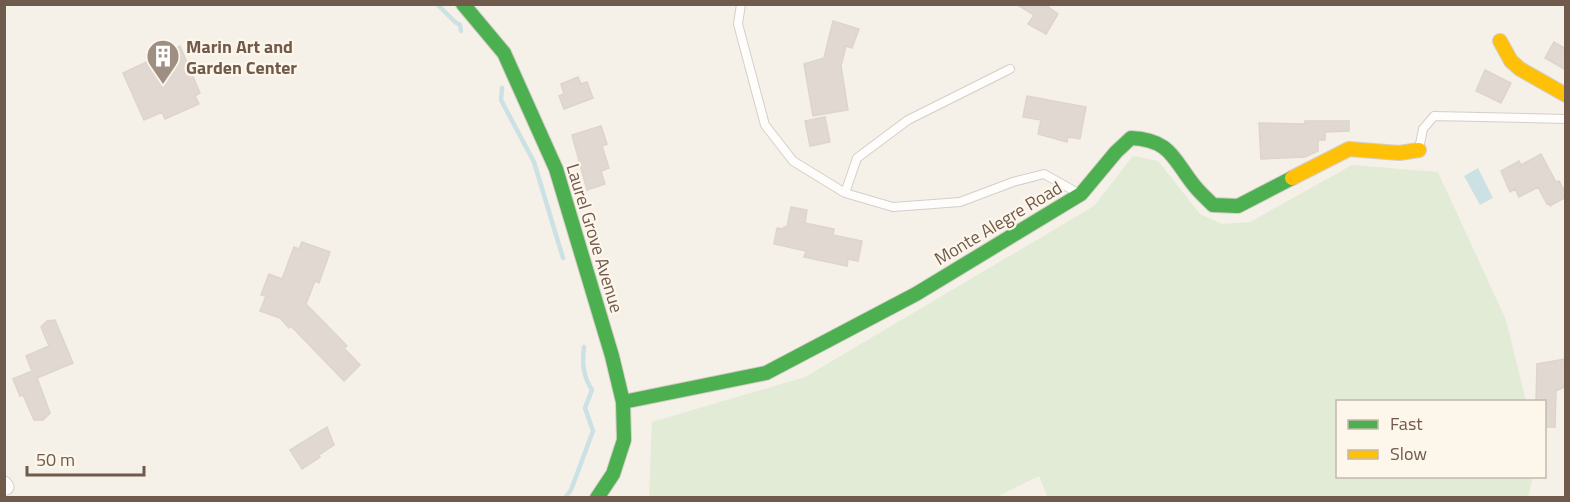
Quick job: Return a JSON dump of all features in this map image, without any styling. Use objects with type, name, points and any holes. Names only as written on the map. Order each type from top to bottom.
[{"type":"street","name":"Laurel Grove Avenue","points":[[463,4],[504,53],[556,168],[612,356],[623,402],[624,440],[614,474],[597,498]]},
{"type":"street","points":[[1500,41],[1511,61],[1520,69],[1566,95]]},
{"type":"street","name":"Monte Alegre Road","points":[[623,402],[766,373],[916,294],[1081,194],[1116,152],[1131,138],[1149,139],[1168,150],[1194,186],[1213,205],[1238,206],[1349,149],[1399,153],[1419,150]]},
{"type":"lane","points":[[741,4],[738,24],[765,125],[793,160],[845,193],[893,207],[960,202],[1013,182],[1044,174],[1081,194]]},
{"type":"lane","points":[[845,193],[857,158],[908,120],[1010,69]]},
{"type":"lane","points":[[1419,150],[1423,129],[1434,116],[1566,119]]},
{"type":"green space","points":[[1133,156],[1158,161],[1200,214],[1222,224],[1250,222],[1352,165],[1438,172],[1506,320],[1526,400],[1336,400],[1336,478],[1533,478],[1528,497],[1048,498],[1039,476],[996,497],[649,497],[652,422],[805,377],[1094,206]]},
{"type":"shaded area","points":[[1478,168],[1493,198],[1480,205],[1464,176]]},
{"type":"building","points":[[1016,4],[1044,4],[1058,14],[1046,34],[1028,24],[1034,15]]},
{"type":"building","points":[[833,21],[859,29],[852,48],[846,46],[841,66],[848,110],[813,116],[804,64],[824,58]]},
{"type":"building","points":[[1554,42],[1566,49],[1566,70],[1545,58]]},
{"type":"building","name":"Marin Art and Garden Center","points":[[180,46],[200,93],[195,96],[199,104],[165,119],[162,112],[144,120],[123,73]]},
{"type":"building","points":[[1485,70],[1511,83],[1501,103],[1476,91]]},
{"type":"building","points":[[578,77],[581,84],[587,82],[593,98],[564,109],[559,96],[564,94],[561,84]]},
{"type":"building","points":[[1027,96],[1086,107],[1080,139],[1068,137],[1067,142],[1038,134],[1041,120],[1023,117]]},
{"type":"building","points":[[825,117],[830,142],[810,146],[805,121]]},
{"type":"building","points":[[1305,121],[1349,121],[1349,131],[1325,132],[1325,140],[1318,140],[1318,151],[1305,157],[1261,159],[1259,123],[1305,124]]},
{"type":"building","points":[[601,126],[607,144],[602,146],[609,168],[601,171],[605,184],[587,190],[572,135]]},
{"type":"building","points":[[1541,154],[1556,182],[1559,181],[1566,194],[1566,197],[1550,206],[1538,187],[1519,197],[1515,189],[1510,192],[1501,171],[1519,161],[1521,165]]},
{"type":"building","points":[[791,207],[807,210],[805,223],[834,229],[833,235],[862,241],[858,261],[848,259],[847,266],[804,257],[806,251],[774,244],[777,228],[787,227]]},
{"type":"building","points":[[302,242],[330,252],[319,283],[315,281],[306,304],[347,346],[344,348],[360,365],[344,381],[291,326],[289,328],[280,318],[260,311],[266,296],[261,295],[269,274],[282,279],[294,247],[299,249]]},
{"type":"building","points":[[55,320],[73,363],[37,378],[50,413],[43,420],[34,420],[13,379],[32,371],[26,356],[49,346],[41,327],[47,321]]},
{"type":"building","points":[[1566,359],[1566,386],[1556,391],[1555,427],[1546,427],[1546,400],[1536,400],[1537,364]]},
{"type":"building","points":[[327,427],[334,445],[302,469],[290,450]]},
{"type":"waterway","points":[[437,4],[460,25],[461,31]]},
{"type":"waterway","points":[[502,88],[501,100],[534,162],[563,258]]},
{"type":"waterway","points":[[565,498],[571,490],[593,431],[585,408],[592,390],[584,369],[584,347]]},
{"type":"traffic: fast","points":[[463,4],[504,53],[556,169],[612,356],[623,402],[624,440],[613,474],[597,498]]},
{"type":"traffic: fast","points":[[623,402],[766,373],[916,294],[1081,194],[1116,152],[1131,138],[1144,139],[1162,146],[1174,158],[1195,187],[1213,205],[1238,206],[1292,178]]},
{"type":"traffic: slow","points":[[1500,41],[1511,61],[1520,69],[1566,95]]},
{"type":"traffic: slow","points":[[1292,178],[1349,149],[1399,153],[1419,150]]},
{"type":"place","name":"Marin Art and Garden Center","points":[[163,85]]}]
